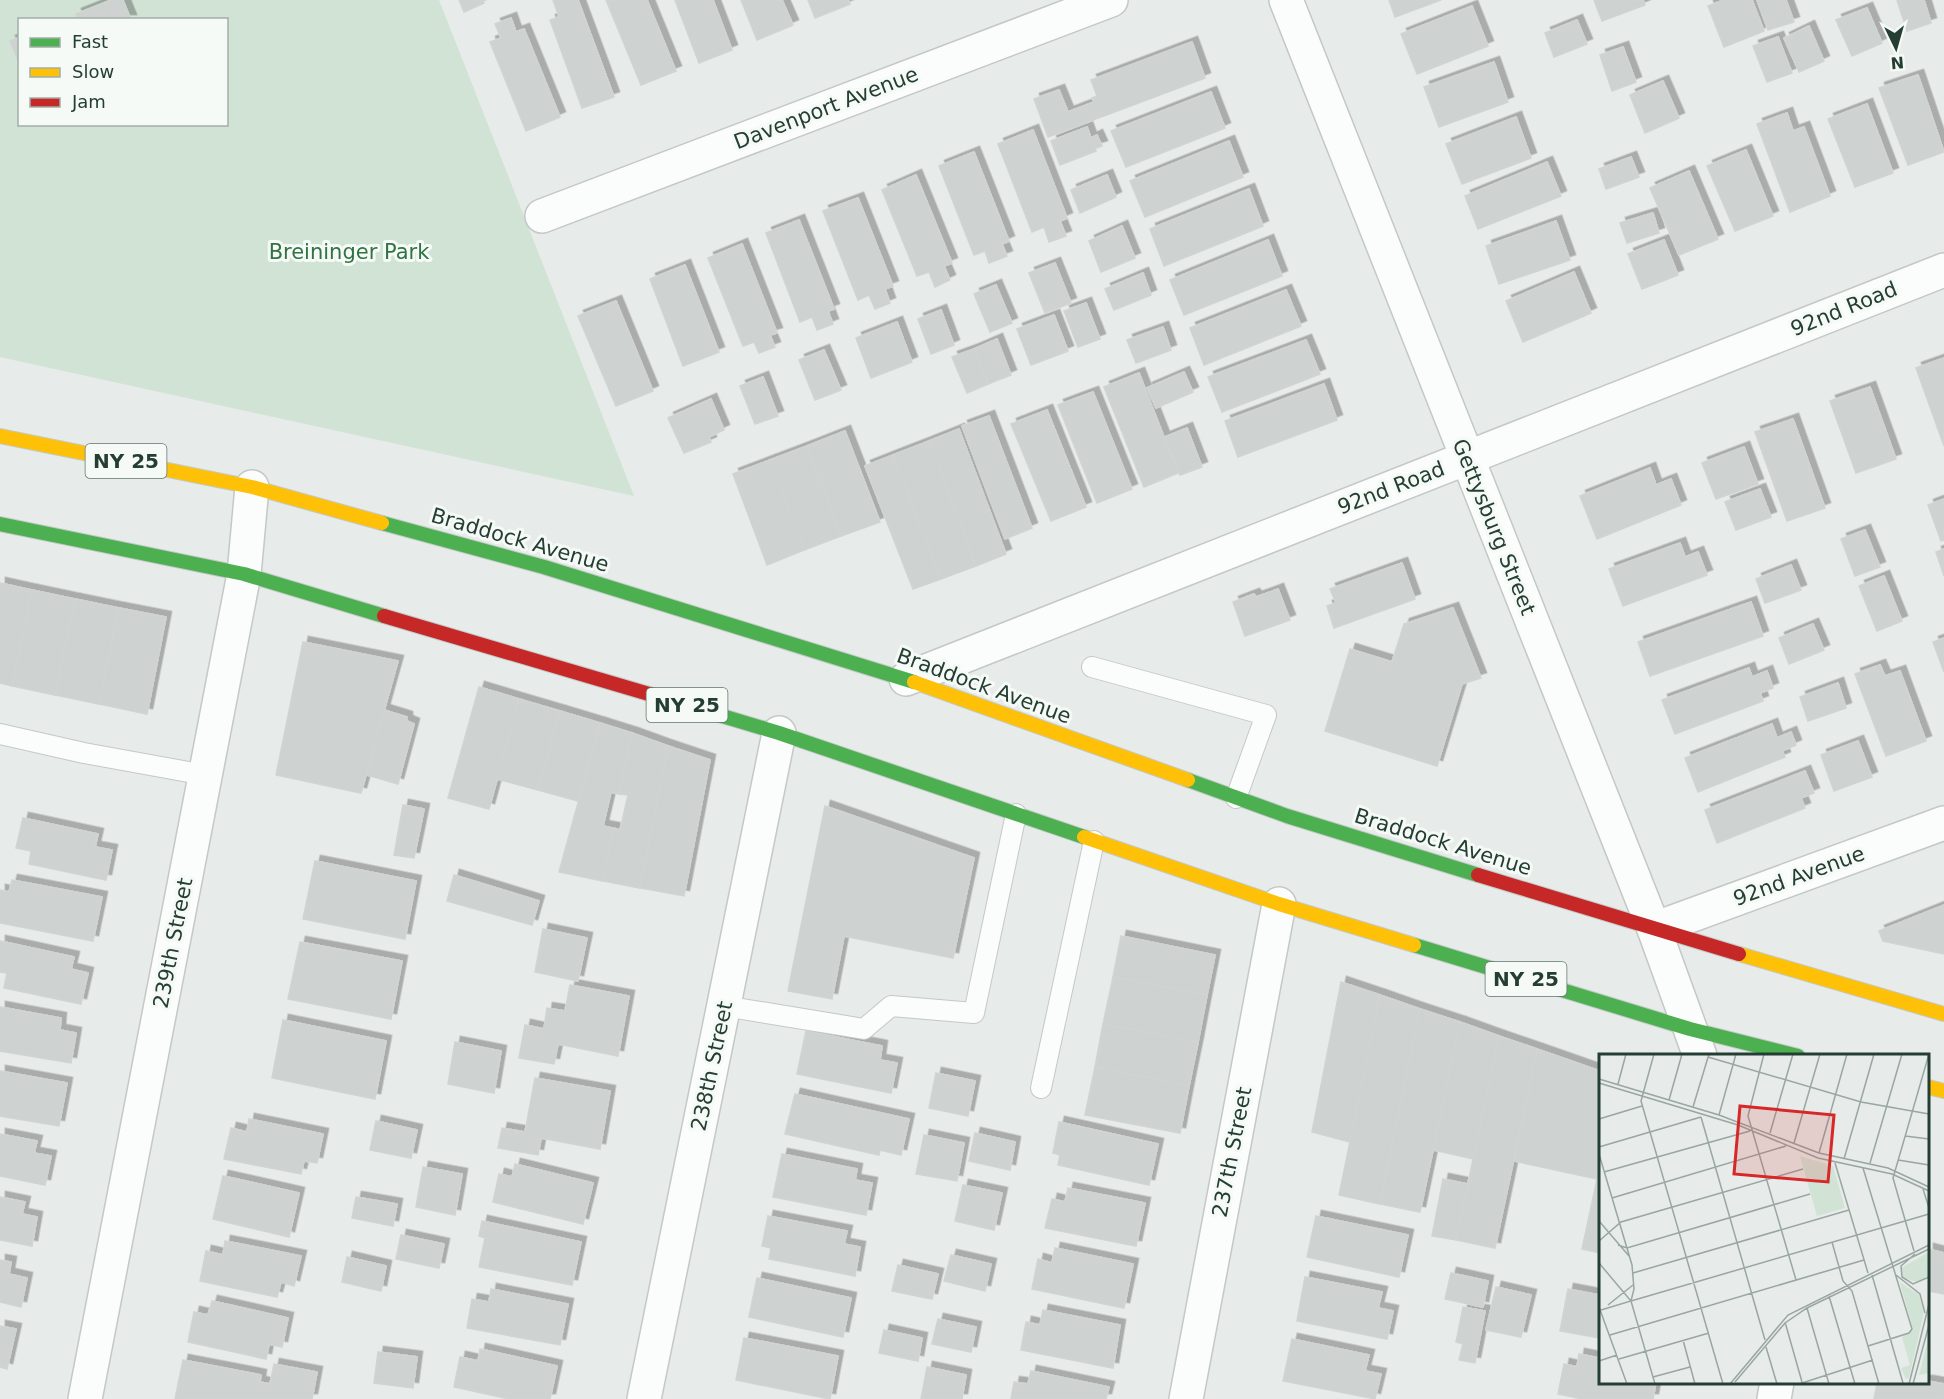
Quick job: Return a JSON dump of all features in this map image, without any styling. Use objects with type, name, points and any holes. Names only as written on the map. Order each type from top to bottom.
[{"type":"main road","name":"Braddock Avenue","points":[[0,436],[252,487],[544,567],[906,679],[1236,798],[1654,929],[1944,1014]]},
{"type":"main road","name":"NY 25","points":[[0,524],[244,574],[779,733],[1279,904],[1695,1042],[1783,1054]]},
{"type":"main road","points":[[1929,1087],[1944,1091]]},
{"type":"street","name":"Davenport Avenue","points":[[542,216],[1111,0]]},
{"type":"street","name":"Gettysburg Street","points":[[1286,0],[1654,929],[1695,1042]]},
{"type":"street","name":"92nd Road","points":[[906,679],[1944,270]]},
{"type":"street","name":"239th Street","points":[[86,1399],[244,574],[252,487]]},
{"type":"street","name":"238th Street","points":[[644,1399],[779,733]]},
{"type":"street","name":"92nd Avenue","points":[[1654,929],[1944,823]]},
{"type":"street","name":"237th Street","points":[[1186,1399],[1279,904]]},
{"type":"street","points":[[1774,1399],[1777,1384]]},
{"type":"lane","points":[[1092,667],[1266,715],[1236,798]]},
{"type":"lane","points":[[0,734],[84,753],[205,775]]},
{"type":"lane","points":[[724,1006],[864,1029],[891,1006],[974,1013],[1016,814]]},
{"type":"lane","points":[[1041,1088],[1094,841]]},
{"type":"green space","name":"Breininger Park","points":[[0,0],[439,0],[634,496],[0,357]]},
{"type":"building","points":[[111,0],[123,0],[130,18],[77,18],[76,14]]},
{"type":"building","points":[[459,0],[483,0],[484,3],[464,12]]},
{"type":"building","points":[[553,0],[578,0],[614,97],[582,108],[550,20],[559,17]]},
{"type":"building","points":[[606,0],[647,0],[676,71],[641,85]]},
{"type":"building","points":[[675,0],[713,0],[732,50],[699,63]]},
{"type":"building","points":[[741,0],[782,0],[793,25],[757,40]]},
{"type":"building","points":[[808,0],[848,0],[850,4],[815,18]]},
{"type":"building","points":[[1389,0],[1441,0],[1395,17]]},
{"type":"building","points":[[1594,0],[1643,0],[1645,5],[1602,21]]},
{"type":"building","points":[[1724,0],[1752,0],[1764,31],[1724,47],[1708,6]]},
{"type":"building","points":[[1757,0],[1786,0],[1794,22],[1768,30]]},
{"type":"building","points":[[1897,0],[1924,0],[1931,23],[1907,31]]},
{"type":"building","points":[[1472,6],[1488,46],[1417,74],[1401,34]]},
{"type":"building","points":[[1867,8],[1882,43],[1852,56],[1836,20]]},
{"type":"building","points":[[511,18],[516,32],[524,29],[560,117],[526,131],[490,42],[501,38],[495,24]]},
{"type":"building","points":[[1577,20],[1587,44],[1554,57],[1545,33]]},
{"type":"building","points":[[1809,26],[1824,61],[1799,72],[1784,38]]},
{"type":"building","points":[[1778,37],[1792,73],[1767,82],[1753,46]]},
{"type":"building","points":[[18,38],[18,60],[10,41]]},
{"type":"building","points":[[1192,42],[1205,78],[1048,137],[1034,99],[1059,90],[1068,112],[1094,102],[1092,98],[1097,96],[1091,80]]},
{"type":"building","points":[[1623,47],[1636,82],[1612,91],[1600,55]]},
{"type":"building","points":[[1494,62],[1508,102],[1439,127],[1424,87]]},
{"type":"building","points":[[1918,75],[1944,152],[1908,165],[1879,88]]},
{"type":"building","points":[[1663,81],[1679,118],[1645,133],[1630,95]]},
{"type":"building","points":[[1211,92],[1225,128],[1126,167],[1111,131]]},
{"type":"building","points":[[1867,104],[1893,173],[1855,187],[1828,119]]},
{"type":"building","points":[[1787,113],[1793,131],[1804,127],[1830,196],[1790,212],[1757,124]]},
{"type":"building","points":[[1516,117],[1531,158],[1462,184],[1446,144]]},
{"type":"building","points":[[1087,127],[1091,138],[1097,135],[1102,146],[1095,148],[1096,151],[1060,165],[1051,141]]},
{"type":"building","points":[[1033,130],[1067,218],[1060,221],[1066,236],[1049,242],[1044,227],[1032,232],[998,144]]},
{"type":"building","points":[[1229,141],[1243,177],[1145,217],[1130,181]]},
{"type":"building","points":[[1746,150],[1773,216],[1735,231],[1707,166]]},
{"type":"building","points":[[974,152],[1009,241],[1002,244],[1007,256],[989,263],[985,251],[974,255],[939,166]]},
{"type":"building","points":[[1631,157],[1639,177],[1606,189],[1599,169]]},
{"type":"building","points":[[1547,162],[1561,196],[1478,229],[1465,196]]},
{"type":"building","points":[[1689,171],[1718,239],[1679,255],[1650,188]]},
{"type":"building","points":[[916,175],[952,263],[944,266],[950,280],[935,287],[929,272],[917,276],[882,190]]},
{"type":"building","points":[[1107,175],[1116,197],[1080,213],[1071,190]]},
{"type":"building","points":[[1249,189],[1263,226],[1164,266],[1150,229]]},
{"type":"building","points":[[858,198],[893,286],[885,289],[890,303],[875,309],[869,295],[858,300],[823,211]]},
{"type":"building","points":[[1653,213],[1659,233],[1627,243],[1620,223]]},
{"type":"building","points":[[799,220],[834,309],[828,311],[833,324],[817,330],[812,317],[800,322],[766,233]]},
{"type":"building","points":[[1556,221],[1570,260],[1499,284],[1486,246]]},
{"type":"building","points":[[1122,226],[1135,258],[1101,272],[1089,241]]},
{"type":"building","points":[[1268,240],[1282,276],[1184,315],[1170,280]]},
{"type":"building","points":[[1664,240],[1678,275],[1642,289],[1628,254]]},
{"type":"building","points":[[742,244],[777,333],[770,335],[775,347],[759,353],[754,342],[743,346],[708,258]]},
{"type":"building","points":[[1055,263],[1071,303],[1045,313],[1029,273]]},
{"type":"building","points":[[685,265],[719,352],[683,366],[650,279]]},
{"type":"building","points":[[1574,272],[1591,313],[1523,342],[1506,301]]},
{"type":"building","points":[[1143,273],[1151,295],[1114,310],[1105,289]]},
{"type":"building","points":[[996,285],[1012,323],[990,332],[974,294]]},
{"type":"building","points":[[1286,290],[1301,326],[1204,365],[1190,328]]},
{"type":"building","points":[[616,301],[653,391],[616,406],[578,316]]},
{"type":"building","points":[[1086,303],[1100,339],[1078,347],[1064,311]]},
{"type":"building","points":[[941,310],[954,345],[931,354],[918,319]]},
{"type":"building","points":[[1054,315],[1068,351],[1031,365],[1017,329]]},
{"type":"building","points":[[897,322],[912,362],[871,378],[856,338]]},
{"type":"building","points":[[1163,327],[1171,350],[1136,363],[1127,340]]},
{"type":"building","points":[[997,339],[1011,375],[988,384],[974,349]]},
{"type":"building","points":[[1306,340],[1320,374],[1222,412],[1208,377]]},
{"type":"building","points":[[974,349],[988,384],[967,393],[952,357]]},
{"type":"building","points":[[824,350],[841,390],[815,400],[799,360]]},
{"type":"building","points":[[1944,358],[1944,446],[1916,368]]},
{"type":"building","points":[[1184,372],[1193,392],[1156,408],[1147,388]]},
{"type":"building","points":[[1139,373],[1178,473],[1144,487],[1104,387]]},
{"type":"building","points":[[763,377],[778,416],[755,424],[740,386]]},
{"type":"building","points":[[1324,384],[1337,420],[1238,457],[1225,421]]},
{"type":"building","points":[[1870,387],[1896,459],[1856,473],[1830,401]]},
{"type":"building","points":[[1093,392],[1132,489],[1097,503],[1058,405]]},
{"type":"building","points":[[711,399],[724,430],[709,437],[711,442],[684,453],[668,418]]},
{"type":"building","points":[[1047,410],[1086,507],[1051,521],[1011,424]]},
{"type":"building","points":[[989,416],[1032,528],[1005,539],[962,426]]},
{"type":"building","points":[[1793,419],[1825,508],[1787,521],[1755,432]]},
{"type":"building","points":[[1187,428],[1202,467],[1180,475],[1165,437]]},
{"type":"building","points":[[959,429],[1006,554],[976,566],[929,441]]},
{"type":"building","points":[[845,431],[880,522],[841,536],[807,446]]},
{"type":"building","points":[[929,441],[976,566],[941,579],[893,455]]},
{"type":"building","points":[[807,446],[841,536],[804,550],[770,460]]},
{"type":"building","points":[[1744,447],[1758,484],[1716,499],[1702,463]]},
{"type":"building","points":[[893,455],[941,579],[913,589],[865,466]]},
{"type":"building","points":[[770,460],[804,550],[767,565],[733,474]]},
{"type":"building","points":[[1650,468],[1656,485],[1671,479],[1681,505],[1597,539],[1580,496]]},
{"type":"building","points":[[1760,489],[1771,517],[1736,530],[1725,502]]},
{"type":"building","points":[[1944,499],[1944,540],[1941,541],[1928,505]]},
{"type":"building","points":[[1865,530],[1880,567],[1855,576],[1841,539]]},
{"type":"building","points":[[1680,543],[1685,557],[1698,552],[1707,575],[1623,606],[1609,569]]},
{"type":"building","points":[[1944,549],[1944,576],[1936,552]]},
{"type":"building","points":[[1402,563],[1415,599],[1334,628],[1327,606],[1336,603],[1330,589]]},
{"type":"building","points":[[1791,565],[1801,590],[1765,603],[1756,579]]},
{"type":"building","points":[[1884,576],[1902,621],[1877,631],[1859,586]]},
{"type":"building","points":[[0,583],[32,590],[12,686],[0,683]]},
{"type":"building","points":[[1278,589],[1290,620],[1245,636],[1233,602],[1254,594],[1256,597]]},
{"type":"building","points":[[32,590],[75,599],[55,695],[12,686]]},
{"type":"building","points":[[75,599],[119,608],[99,704],[55,695]]},
{"type":"building","points":[[1751,602],[1763,636],[1650,676],[1638,642]]},
{"type":"building","points":[[119,608],[166,617],[147,714],[99,704]]},
{"type":"building","points":[[1453,608],[1481,678],[1462,684],[1437,766],[1325,731],[1350,649],[1392,662],[1404,624]]},
{"type":"building","points":[[1813,624],[1824,650],[1789,664],[1779,638]]},
{"type":"building","points":[[1944,638],[1944,672],[1933,642]]},
{"type":"building","points":[[303,642],[398,661],[361,793],[276,775]]},
{"type":"building","points":[[1880,665],[1885,676],[1900,671],[1926,741],[1886,756],[1855,674]]},
{"type":"building","points":[[1749,668],[1752,677],[1767,671],[1773,688],[1760,693],[1763,701],[1675,734],[1662,700]]},
{"type":"building","points":[[1838,683],[1846,708],[1808,721],[1800,697]]},
{"type":"building","points":[[479,687],[519,699],[489,809],[448,798]]},
{"type":"building","points":[[519,699],[560,711],[538,790],[497,779]]},
{"type":"building","points":[[384,710],[407,717],[407,721],[414,724],[398,784],[367,775]]},
{"type":"building","points":[[560,711],[600,723],[578,801],[538,790]]},
{"type":"building","points":[[600,723],[632,733],[619,794],[611,792],[603,826],[613,828],[603,881],[559,872]]},
{"type":"building","points":[[1772,724],[1777,738],[1791,732],[1796,745],[1782,751],[1785,757],[1698,792],[1685,758]]},
{"type":"building","points":[[632,733],[668,746],[640,888],[603,881],[613,828],[620,830],[628,795],[619,794]]},
{"type":"building","points":[[1858,741],[1872,777],[1834,791],[1821,755]]},
{"type":"building","points":[[668,746],[710,760],[684,896],[640,888]]},
{"type":"building","points":[[1805,771],[1814,793],[1801,798],[1805,808],[1717,843],[1705,810]]},
{"type":"building","points":[[403,805],[424,809],[414,858],[394,855]]},
{"type":"building","points":[[825,806],[974,858],[953,958],[844,936],[832,999],[788,991]]},
{"type":"building","points":[[23,818],[98,834],[95,847],[112,850],[106,880],[29,864],[31,851],[16,848]]},
{"type":"building","points":[[315,861],[416,881],[405,939],[303,919]]},
{"type":"building","points":[[454,875],[539,901],[532,925],[447,901]]},
{"type":"building","points":[[12,880],[102,897],[93,941],[0,923],[0,890],[9,892]]},
{"type":"building","points":[[1944,905],[1944,954],[1883,941],[1879,931]]},
{"type":"building","points":[[543,929],[587,938],[578,981],[535,972]]},
{"type":"building","points":[[1121,936],[1215,955],[1207,995],[1113,977]]},
{"type":"building","points":[[0,941],[74,957],[71,969],[88,973],[81,1004],[4,988],[7,973],[0,972]]},
{"type":"building","points":[[300,942],[402,961],[391,1019],[288,999]]},
{"type":"building","points":[[1113,977],[1207,995],[1198,1042],[1103,1024]]},
{"type":"building","points":[[1341,982],[1380,995],[1350,1142],[1312,1132]]},
{"type":"building","points":[[570,985],[629,996],[618,1056],[558,1044],[554,1064],[519,1058],[525,1025],[544,1029],[547,1008],[565,1011]]},
{"type":"building","points":[[1380,995],[1420,1009],[1380,1204],[1339,1195]]},
{"type":"building","points":[[0,1007],[61,1018],[60,1030],[76,1033],[71,1063],[0,1051]]},
{"type":"building","points":[[1420,1009],[1460,1022],[1420,1212],[1380,1204]]},
{"type":"building","points":[[283,1020],[386,1041],[375,1099],[272,1078]]},
{"type":"building","points":[[1460,1022],[1499,1036],[1474,1159],[1433,1150]]},
{"type":"building","points":[[1103,1024],[1198,1042],[1189,1086],[1095,1067]]},
{"type":"building","points":[[806,1031],[882,1046],[880,1060],[897,1063],[891,1093],[797,1074]]},
{"type":"building","points":[[1499,1036],[1537,1049],[1495,1248],[1456,1240]]},
{"type":"building","points":[[455,1042],[501,1051],[494,1093],[448,1084]]},
{"type":"building","points":[[1537,1049],[1599,1071],[1599,1253],[1582,1249],[1597,1179],[1514,1161]]},
{"type":"building","points":[[1095,1067],[1189,1086],[1180,1133],[1085,1115]]},
{"type":"building","points":[[0,1071],[67,1083],[59,1126],[0,1116]]},
{"type":"building","points":[[936,1073],[975,1081],[968,1116],[929,1108]]},
{"type":"building","points":[[535,1078],[610,1091],[600,1149],[541,1138],[538,1155],[498,1148],[502,1128],[525,1132]]},
{"type":"building","points":[[795,1094],[909,1119],[901,1155],[880,1150],[879,1155],[785,1134]]},
{"type":"building","points":[[249,1119],[323,1134],[317,1163],[304,1161],[301,1174],[224,1159],[231,1128],[247,1132]]},
{"type":"building","points":[[376,1121],[417,1130],[411,1158],[370,1150]]},
{"type":"building","points":[[1059,1122],[1158,1144],[1149,1185],[1058,1165],[1060,1155],[1053,1153]]},
{"type":"building","points":[[975,1133],[1015,1142],[1010,1170],[969,1161]]},
{"type":"building","points":[[0,1134],[37,1141],[34,1153],[51,1156],[45,1185],[0,1176]]},
{"type":"building","points":[[924,1135],[964,1143],[957,1181],[916,1174]]},
{"type":"building","points":[[782,1154],[857,1169],[855,1180],[872,1183],[866,1215],[773,1197]]},
{"type":"building","points":[[515,1164],[593,1183],[583,1224],[493,1202],[499,1174],[512,1177]]},
{"type":"building","points":[[423,1167],[462,1174],[455,1215],[416,1207]]},
{"type":"building","points":[[223,1176],[299,1193],[289,1237],[213,1219]]},
{"type":"building","points":[[1443,1179],[1468,1184],[1456,1240],[1432,1236]]},
{"type":"building","points":[[963,1185],[1002,1193],[994,1230],[955,1221]]},
{"type":"building","points":[[1068,1188],[1145,1203],[1136,1246],[1045,1228],[1052,1199],[1065,1202]]},
{"type":"building","points":[[0,1197],[25,1202],[22,1214],[37,1217],[32,1246],[0,1240]]},
{"type":"building","points":[[356,1197],[397,1204],[393,1226],[352,1218]]},
{"type":"building","points":[[768,1216],[847,1231],[844,1244],[860,1247],[855,1276],[769,1259],[771,1248],[762,1246]]},
{"type":"building","points":[[1316,1216],[1408,1235],[1399,1277],[1307,1257]]},
{"type":"building","points":[[482,1221],[581,1242],[572,1285],[479,1267],[485,1238],[479,1236]]},
{"type":"building","points":[[401,1235],[444,1244],[439,1268],[396,1259]]},
{"type":"building","points":[[225,1241],[301,1256],[294,1286],[281,1282],[277,1297],[200,1281],[206,1251],[223,1255]]},
{"type":"building","points":[[1055,1248],[1133,1264],[1124,1308],[1032,1289],[1038,1259],[1052,1263]]},
{"type":"building","points":[[1929,1249],[1944,1253],[1944,1294],[1929,1291]]},
{"type":"building","points":[[951,1255],[991,1264],[985,1291],[944,1281]]},
{"type":"building","points":[[347,1257],[386,1266],[381,1291],[342,1282]]},
{"type":"building","points":[[0,1260],[11,1262],[9,1274],[27,1278],[21,1307],[0,1302]]},
{"type":"building","points":[[898,1265],[938,1274],[932,1299],[892,1291]]},
{"type":"building","points":[[1451,1273],[1488,1281],[1483,1307],[1445,1299]]},
{"type":"building","points":[[1305,1277],[1382,1292],[1378,1308],[1393,1311],[1387,1339],[1297,1321]]},
{"type":"building","points":[[757,1278],[851,1298],[843,1337],[749,1317]]},
{"type":"building","points":[[1496,1287],[1531,1295],[1521,1337],[1486,1330]]},
{"type":"building","points":[[491,1289],[568,1304],[560,1345],[467,1328],[472,1299],[489,1302]]},
{"type":"building","points":[[1568,1289],[1599,1295],[1599,1338],[1560,1331]]},
{"type":"building","points":[[212,1301],[288,1318],[282,1347],[269,1344],[266,1359],[188,1342],[194,1312],[208,1315]]},
{"type":"building","points":[[1463,1307],[1485,1311],[1475,1363],[1459,1360],[1463,1344],[1456,1342]]},
{"type":"building","points":[[1043,1310],[1120,1325],[1113,1368],[1021,1350],[1026,1322],[1040,1325]]},
{"type":"building","points":[[938,1319],[976,1327],[971,1352],[932,1344]]},
{"type":"building","points":[[0,1326],[16,1329],[7,1369],[0,1367]]},
{"type":"building","points":[[884,1330],[922,1338],[918,1361],[879,1353]]},
{"type":"building","points":[[744,1338],[838,1356],[830,1399],[736,1380]]},
{"type":"building","points":[[1292,1339],[1369,1355],[1365,1371],[1381,1374],[1375,1399],[1283,1381]]},
{"type":"building","points":[[480,1349],[557,1366],[550,1399],[509,1399],[454,1387],[460,1357],[478,1361]]},
{"type":"building","points":[[378,1352],[417,1357],[413,1388],[374,1383]]},
{"type":"building","points":[[1579,1354],[1599,1358],[1599,1384],[1656,1384],[1653,1399],[1582,1399],[1558,1394],[1564,1364],[1577,1367]]},
{"type":"building","points":[[183,1360],[261,1375],[260,1382],[270,1384],[274,1364],[317,1372],[312,1399],[175,1399]]},
{"type":"building","points":[[927,1367],[966,1375],[962,1399],[921,1399]]},
{"type":"building","points":[[1031,1371],[1109,1387],[1106,1399],[1011,1399],[1014,1382],[1028,1384]]},
{"type":"building","points":[[1929,1381],[1944,1384],[1944,1399],[1874,1399],[1877,1384],[1929,1384]]},
{"type":"traffic: fast","points":[[382,523],[544,567],[914,682]]},
{"type":"traffic: fast","points":[[0,524],[244,574],[384,616]]},
{"type":"traffic: fast","points":[[649,694],[779,733],[1084,837]]},
{"type":"traffic: fast","points":[[1188,780],[1287,816],[1478,875]]},
{"type":"traffic: fast","points":[[1414,945],[1690,1029],[1790,1054]]},
{"type":"traffic: slow","points":[[0,436],[252,487],[382,523]]},
{"type":"traffic: slow","points":[[914,682],[1188,780]]},
{"type":"traffic: slow","points":[[1084,837],[1279,904],[1414,945]]},
{"type":"traffic: slow","points":[[1739,954],[1944,1014]]},
{"type":"traffic: slow","points":[[1929,1087],[1944,1091]]},
{"type":"traffic: jam","points":[[384,616],[649,694]]},
{"type":"traffic: jam","points":[[1478,875],[1739,954]]}]
